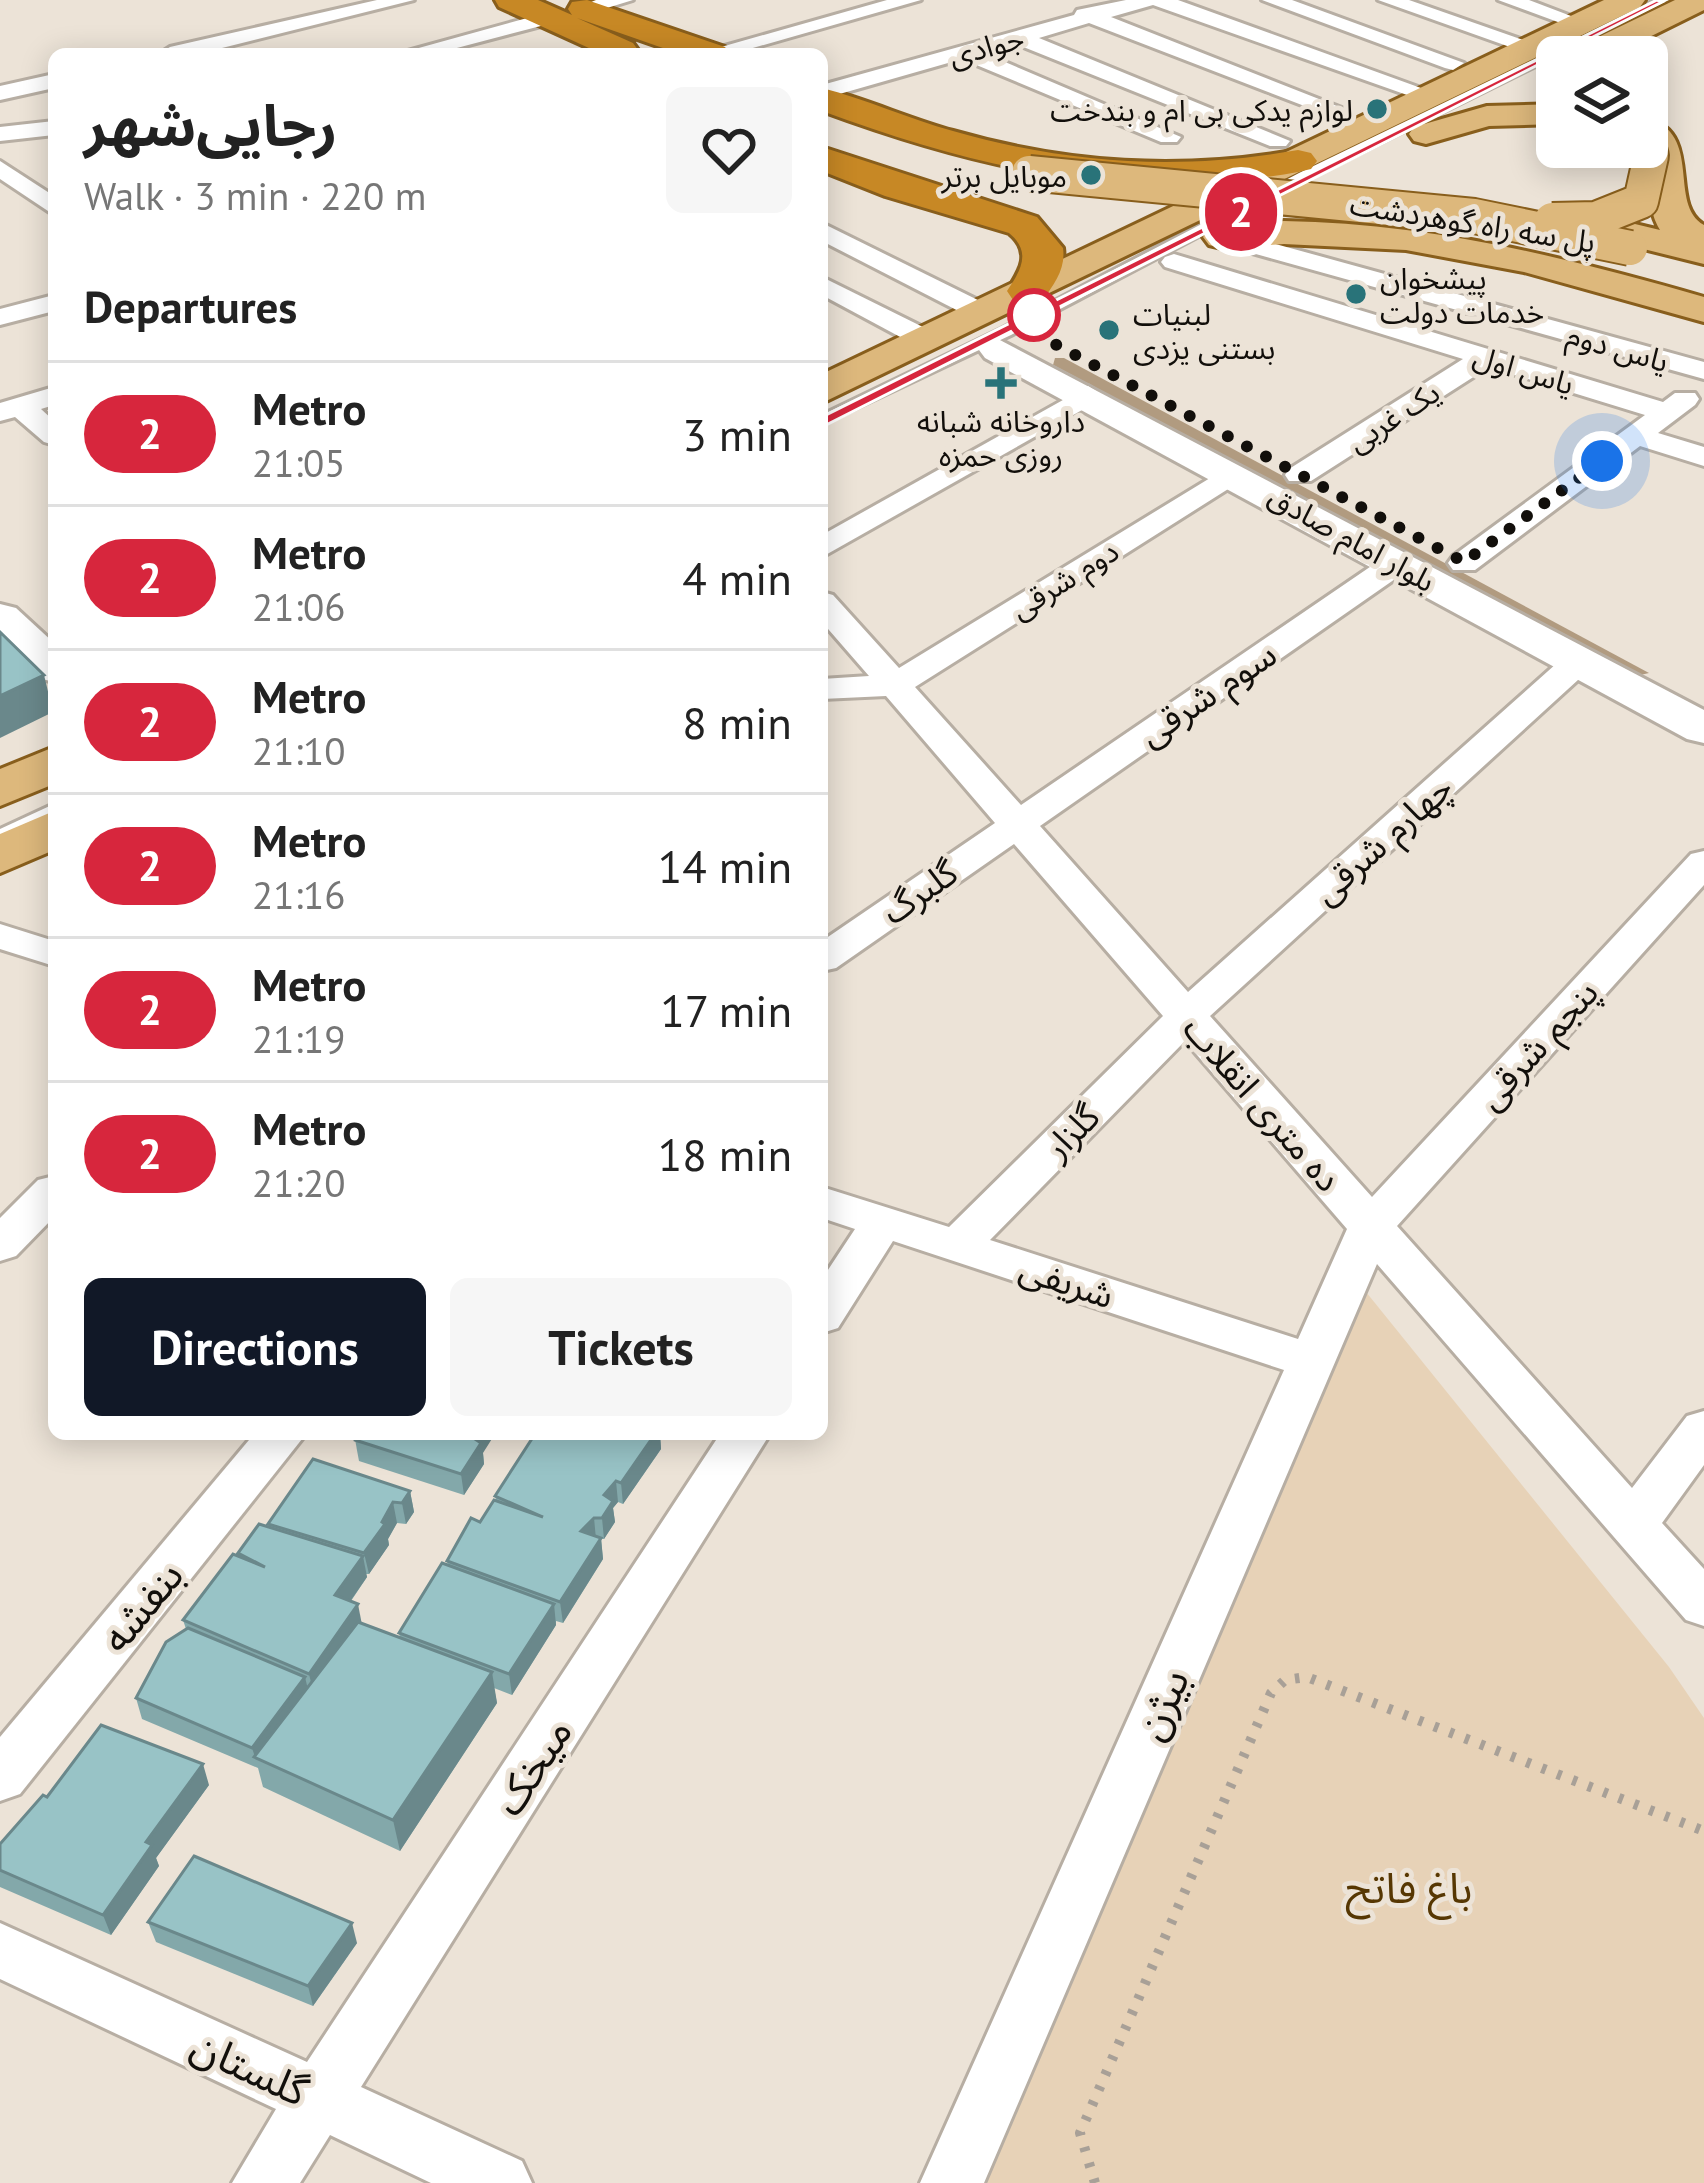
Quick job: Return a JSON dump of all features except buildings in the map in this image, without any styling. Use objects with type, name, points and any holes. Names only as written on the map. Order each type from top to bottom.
[{"type":"highway","points":[[512,0],[566,9],[693,48]]},
{"type":"highway","points":[[566,9],[579,44],[588,48]]},
{"type":"highway","points":[[566,9],[621,48]]},
{"type":"highway","points":[[566,9],[659,48]]},
{"type":"highway","points":[[828,98],[950,145],[1088,170],[1211,177],[1288,151]]},
{"type":"highway","points":[[828,123],[882,143],[1023,180]]},
{"type":"highway","points":[[828,141],[938,173],[1023,180]]},
{"type":"highway","points":[[828,160],[899,188],[1023,225],[1037,235],[1046,265],[1028,291]]},
{"type":"highway","points":[[899,188],[1074,209],[1097,203],[1113,188],[1088,170]]},
{"type":"main road","points":[[1596,36],[1629,0]]},
{"type":"main road","points":[[1615,36],[1700,0]]},
{"type":"main road","points":[[1025,343],[1028,291],[1288,151],[1432,95],[1536,62]]},
{"type":"main road","points":[[1238,242],[1426,134],[1536,64]]},
{"type":"main road","points":[[1426,134],[1487,116],[1536,115]]},
{"type":"main road","points":[[1668,151],[1673,157],[1674,182],[1667,206],[1675,224],[1704,241]]},
{"type":"main road","points":[[1474,216],[1558,220],[1619,213],[1641,201],[1648,168]]},
{"type":"main road","name":"پل سه راه گوهردشت","points":[[1023,180],[1474,216],[1618,255]]},
{"type":"main road","name":"پل سه راه گوهردشت","points":[[1023,180],[1432,226],[1618,255]]},
{"type":"main road","points":[[1422,239],[1382,223],[1376,210],[1402,194],[1458,198],[1576,220],[1704,252]]},
{"type":"main road","points":[[828,434],[1025,343],[1174,262],[1287,230],[1422,239],[1588,276],[1704,310]]},
{"type":"main road","points":[[1618,255],[1704,269]]},
{"type":"main road","points":[[1618,255],[1704,288]]},
{"type":"main road","points":[[828,396],[927,340],[1025,343]]},
{"type":"main road","name":"بلوار امام صادق","points":[[1025,343],[1088,395],[1578,662],[1697,708]]},
{"type":"main road","name":"بلوار امام صادق","points":[[1025,343],[1300,475],[1464,562],[1697,708]]},
{"type":"main road","points":[[0,617],[48,662]]},
{"type":"main road","points":[[0,790],[48,766]]},
{"type":"main road","points":[[0,856],[48,831]]},
{"type":"street","points":[[196,48],[404,0]]},
{"type":"street","points":[[429,48],[566,9],[622,0]]},
{"type":"street","points":[[731,48],[870,4],[910,0]]},
{"type":"street","points":[[1050,0],[1341,112]]},
{"type":"street","points":[[1154,0],[1432,95]]},
{"type":"street","name":"جوادی","points":[[828,94],[1154,0]]},
{"type":"street","points":[[1192,14],[1240,0]]},
{"type":"street","points":[[1272,0],[1454,63]]},
{"type":"street","points":[[1388,0],[1536,56]]},
{"type":"street","points":[[1508,0],[1564,36]]},
{"type":"street","points":[[1018,37],[1288,151]]},
{"type":"street","points":[[963,52],[1169,137]]},
{"type":"street","points":[[0,93],[48,96]]},
{"type":"street","points":[[0,134],[48,129]]},
{"type":"street","points":[[0,168],[48,204]]},
{"type":"street","points":[[828,234],[1025,343]]},
{"type":"street","name":"یاس دوم","points":[[1238,242],[1704,371]]},
{"type":"street","name":"یاس اول","points":[[1174,262],[1667,412]]},
{"type":"street","points":[[828,288],[927,340]]},
{"type":"street","points":[[0,317],[37,301]]},
{"type":"street","name":"یک غربی","points":[[1300,475],[1485,357]]},
{"type":"street","points":[[1464,562],[1704,384]]},
{"type":"street","points":[[828,545],[1088,395]]},
{"type":"street","points":[[10,409],[48,398]]},
{"type":"street","points":[[10,409],[48,432]]},
{"type":"street","points":[[1637,436],[1704,457]]},
{"type":"street","name":"دوم شرقی","points":[[895,685],[1233,473]]},
{"type":"street","name":"سوم شرقی","points":[[1017,824],[1397,562]]},
{"type":"street","name":"ده متری انقلاب","points":[[828,609],[1704,1605]]},
{"type":"street","name":"چهارم شرقی","points":[[1186,1016],[1578,662]]},
{"type":"street","points":[[828,689],[895,685]]},
{"type":"street","name":"گلبرگ","points":[[828,955],[1017,824]]},
{"type":"street","name":"پنجم شرقی","points":[[1371,1226],[1704,862]]},
{"type":"street","points":[[4,942],[48,953]]},
{"type":"street","name":"گلزار","points":[[957,1246],[1186,1016]]},
{"type":"street","points":[[0,1245],[48,1197]]},
{"type":"street","name":"شریفی","points":[[828,1204],[1311,1361]]},
{"type":"street","points":[[828,1307],[883,1222]]},
{"type":"street","name":"بیژن","points":[[952,2183],[1371,1226]]},
{"type":"street","points":[[1634,1524],[1704,1429]]},
{"type":"street","name":"بنفشه","points":[[0,1777],[277,1440]]},
{"type":"street","name":"میخک","points":[[264,2183],[742,1440]]},
{"type":"street","name":"گلستان","points":[[0,1950],[500,2183]]},
{"type":"lane","points":[[828,397],[1648,0]]},
{"type":"lane","points":[[828,397],[1006,332],[1367,144],[1664,0]]},
{"type":"lane","points":[[0,825],[48,801]]},
{"type":"lane","points":[[0,836],[48,812]]},
{"type":"path","points":[[1095,2183],[1080,2133],[1271,1693],[1285,1680],[1306,1677],[1704,1831]]},
{"type":"green space","name":"باغ فاتح","points":[[1362,1287],[1669,1667],[1704,1718],[1704,2183],[950,2183]]},
{"type":"shaded area","points":[[1055,358],[1064,358],[1649,673],[1636,676],[1053,365]]},
{"type":"metro line","name":"2","points":[[828,418],[1657,0]]},
{"type":"place","name":"لوازم یدکی بی ام و بندخت","points":[[1377,109]]},
{"type":"place","name":"موبایل برتر","points":[[1091,175]]},
{"type":"place","name":"پیشخوان خدمات دولت","points":[[1356,294]]},
{"type":"place","name":"لبنیات بستنی یزدی","points":[[1109,330]]},
{"type":"place","name":"داروخانه شبانه روزی حمزه","points":[[1001,383]]},
{"type":"route","points":[[1034,315],[1034,333],[1464,562],[1602,461]]}]
